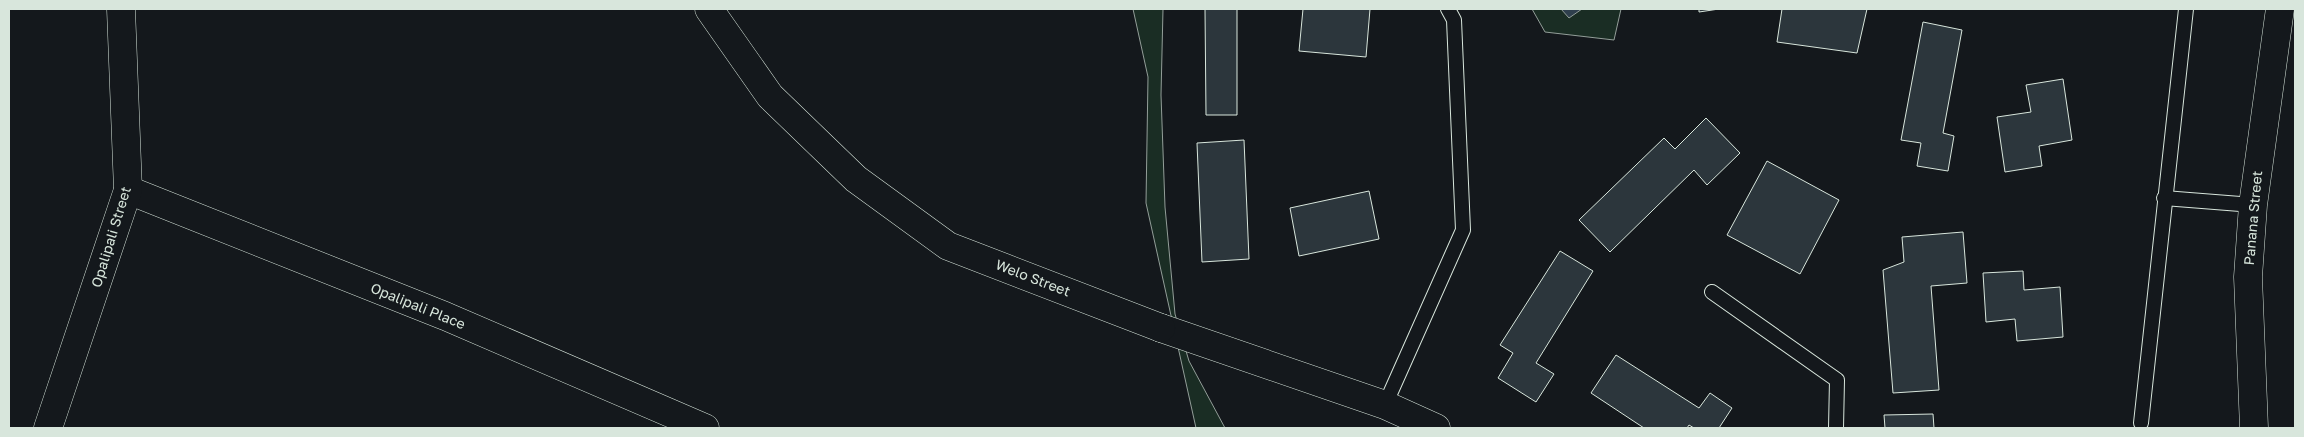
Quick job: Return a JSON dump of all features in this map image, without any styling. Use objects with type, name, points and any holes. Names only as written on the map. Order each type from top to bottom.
[{"type":"street","name":"Opalipali Street","points":[[48,428],[128,190],[121,9]]},
{"type":"street","name":"Welo Street","points":[[709,9],[770,96],[856,179],[948,246],[1162,328],[1385,404],[1436,428]]},
{"type":"street","name":"Panana Street","points":[[2254,428],[2248,277],[2253,205],[2280,9]]},
{"type":"street","name":"Opalipali Place","points":[[128,190],[444,316],[705,428]]},
{"type":"lane","points":[[1385,404],[1463,230],[1454,20],[1448,9]]},
{"type":"lane","points":[[2141,423],[2186,9]]},
{"type":"lane","points":[[2164,198],[2253,205]]},
{"type":"lane","points":[[1712,292],[1837,380],[1836,428]]},
{"type":"green space","points":[[1133,9],[1163,9],[1161,95],[1165,207],[1175,314],[1189,361],[1225,428],[1196,428],[1146,203],[1148,77]]},
{"type":"green space","points":[[1532,9],[1621,9],[1614,40],[1545,32]]},
{"type":"water","points":[[1561,9],[1582,9],[1569,18]]},
{"type":"building","points":[[1205,9],[1237,9],[1237,115],[1206,115]]},
{"type":"building","points":[[1303,9],[1370,9],[1366,57],[1299,51]]},
{"type":"building","points":[[1699,9],[1719,9],[1699,12]]},
{"type":"building","points":[[1782,9],[1867,9],[1857,53],[1777,42]]},
{"type":"building","points":[[1923,22],[1962,30],[1943,133],[1954,136],[1948,171],[1917,166],[1921,143],[1901,140]]},
{"type":"building","points":[[2063,79],[2072,140],[2039,146],[2042,166],[2005,172],[1997,117],[2031,112],[2026,85]]},
{"type":"building","points":[[1706,118],[1740,153],[1707,185],[1694,170],[1610,252],[1579,220],[1664,138],[1675,149]]},
{"type":"building","points":[[1244,140],[1249,259],[1202,262],[1197,143]]},
{"type":"building","points":[[1767,161],[1839,200],[1800,274],[1727,235]]},
{"type":"building","points":[[1369,191],[1379,239],[1299,256],[1290,208]]},
{"type":"building","points":[[1963,232],[1967,283],[1931,286],[1939,390],[1893,393],[1883,270],[1904,262],[1902,237]]},
{"type":"building","points":[[1560,251],[1593,271],[1536,363],[1554,374],[1536,402],[1498,378],[1513,353],[1500,345]]},
{"type":"building","points":[[2023,271],[2024,290],[2060,287],[2063,337],[2017,341],[2015,319],[1986,322],[1983,273]]},
{"type":"building","points":[[1616,355],[1699,408],[1710,393],[1732,408],[1719,428],[1694,428],[1689,425],[1687,428],[1644,428],[1591,393]]},
{"type":"building","points":[[1933,414],[1934,428],[1885,428],[1884,415]]}]
